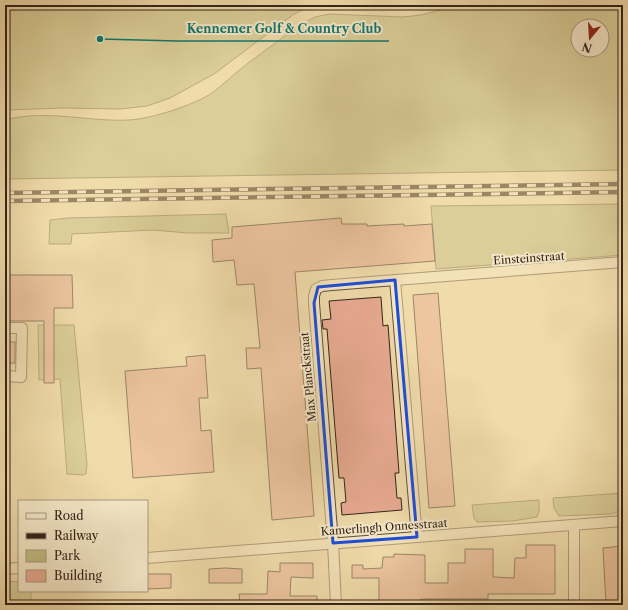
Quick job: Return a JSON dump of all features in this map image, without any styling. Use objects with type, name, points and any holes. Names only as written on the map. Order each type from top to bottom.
[{"type":"street","name":"Einsteinstraat","points":[[437,277],[623,262]]},
{"type":"street","name":"Max Planckstraat","points":[[333,543],[314,293],[318,287],[322,286],[437,277]]},
{"type":"street","points":[[395,280],[416,537]]},
{"type":"street","points":[[5,376],[21,377],[22,328],[9,328]]},
{"type":"street","name":"Kamerlingh Onnesstraat","points":[[148,558],[623,521]]},
{"type":"street","points":[[574,524],[574,605]]},
{"type":"street","points":[[333,543],[336,605]]},
{"type":"street","points":[[5,569],[18,568]]},
{"type":"highlighted area","points":[[395,280],[417,537],[333,543],[314,303],[318,287]]},
{"type":"green space","points":[[5,5],[428,5],[307,8],[294,14],[214,74],[170,98],[147,106],[120,109],[63,108],[5,110]]},
{"type":"green space","points":[[460,5],[623,5],[623,170],[5,179],[5,120],[36,116],[114,120],[129,120],[149,117],[184,107],[204,98],[282,38],[303,23],[315,17],[329,14],[403,17],[421,15]]},
{"type":"green space","points":[[623,204],[623,255],[436,269],[431,206]]},
{"type":"green space","points":[[226,214],[229,233],[188,233],[153,230],[72,234],[71,244],[49,244],[50,220],[67,218]]},
{"type":"green space","points":[[38,325],[74,325],[87,464],[86,474],[83,475],[67,474],[60,379],[39,380]]},
{"type":"green space","points":[[623,493],[623,505],[620,511],[611,514],[559,516],[554,508],[553,498]]},
{"type":"green space","points":[[539,500],[539,511],[537,517],[513,521],[477,522],[474,518],[472,505]]},
{"type":"green space","points":[[5,581],[18,582],[18,592],[31,592],[31,605],[5,605]]},
{"type":"building","points":[[341,218],[342,224],[367,224],[367,226],[432,224],[435,261],[295,272],[314,516],[272,520],[261,368],[247,369],[246,348],[260,348],[254,284],[237,285],[234,260],[213,262],[212,240],[232,238],[232,227]]},
{"type":"building","points":[[5,275],[72,275],[73,308],[54,308],[54,383],[44,383],[44,321],[9,321],[9,297],[5,297]]},
{"type":"building","points":[[438,293],[455,506],[429,508],[413,295]]},
{"type":"building","points":[[381,297],[383,326],[388,325],[399,473],[395,473],[397,498],[401,498],[402,510],[342,515],[341,503],[346,502],[344,478],[339,478],[327,329],[323,329],[322,320],[331,319],[329,301]]},
{"type":"building","points":[[5,342],[15,342],[15,363],[5,363]]},
{"type":"building","points":[[205,355],[208,398],[199,398],[201,431],[211,430],[214,472],[133,478],[125,371],[187,366],[186,357]]},
{"type":"building","points":[[526,545],[555,545],[555,594],[488,594],[488,599],[421,599],[421,604],[379,604],[379,578],[352,578],[352,565],[363,565],[363,569],[382,568],[383,557],[394,557],[394,554],[425,555],[425,583],[448,583],[448,563],[465,563],[465,549],[493,549],[493,577],[514,578],[515,558],[526,558]]},
{"type":"building","points":[[623,546],[623,605],[606,605],[603,548]]},
{"type":"building","points":[[280,563],[313,563],[313,578],[291,577],[290,596],[317,596],[317,605],[240,605],[239,594],[267,594],[268,571],[280,572]]},
{"type":"building","points":[[209,569],[242,569],[242,583],[209,583]]},
{"type":"building","points":[[148,574],[171,574],[171,588],[148,589]]},
{"type":"railway","points":[[5,193],[623,184]]},
{"type":"railway","points":[[5,201],[623,192]]},
{"type":"place","name":"Kennemer Golf & Country Club","points":[[100,39]]}]
